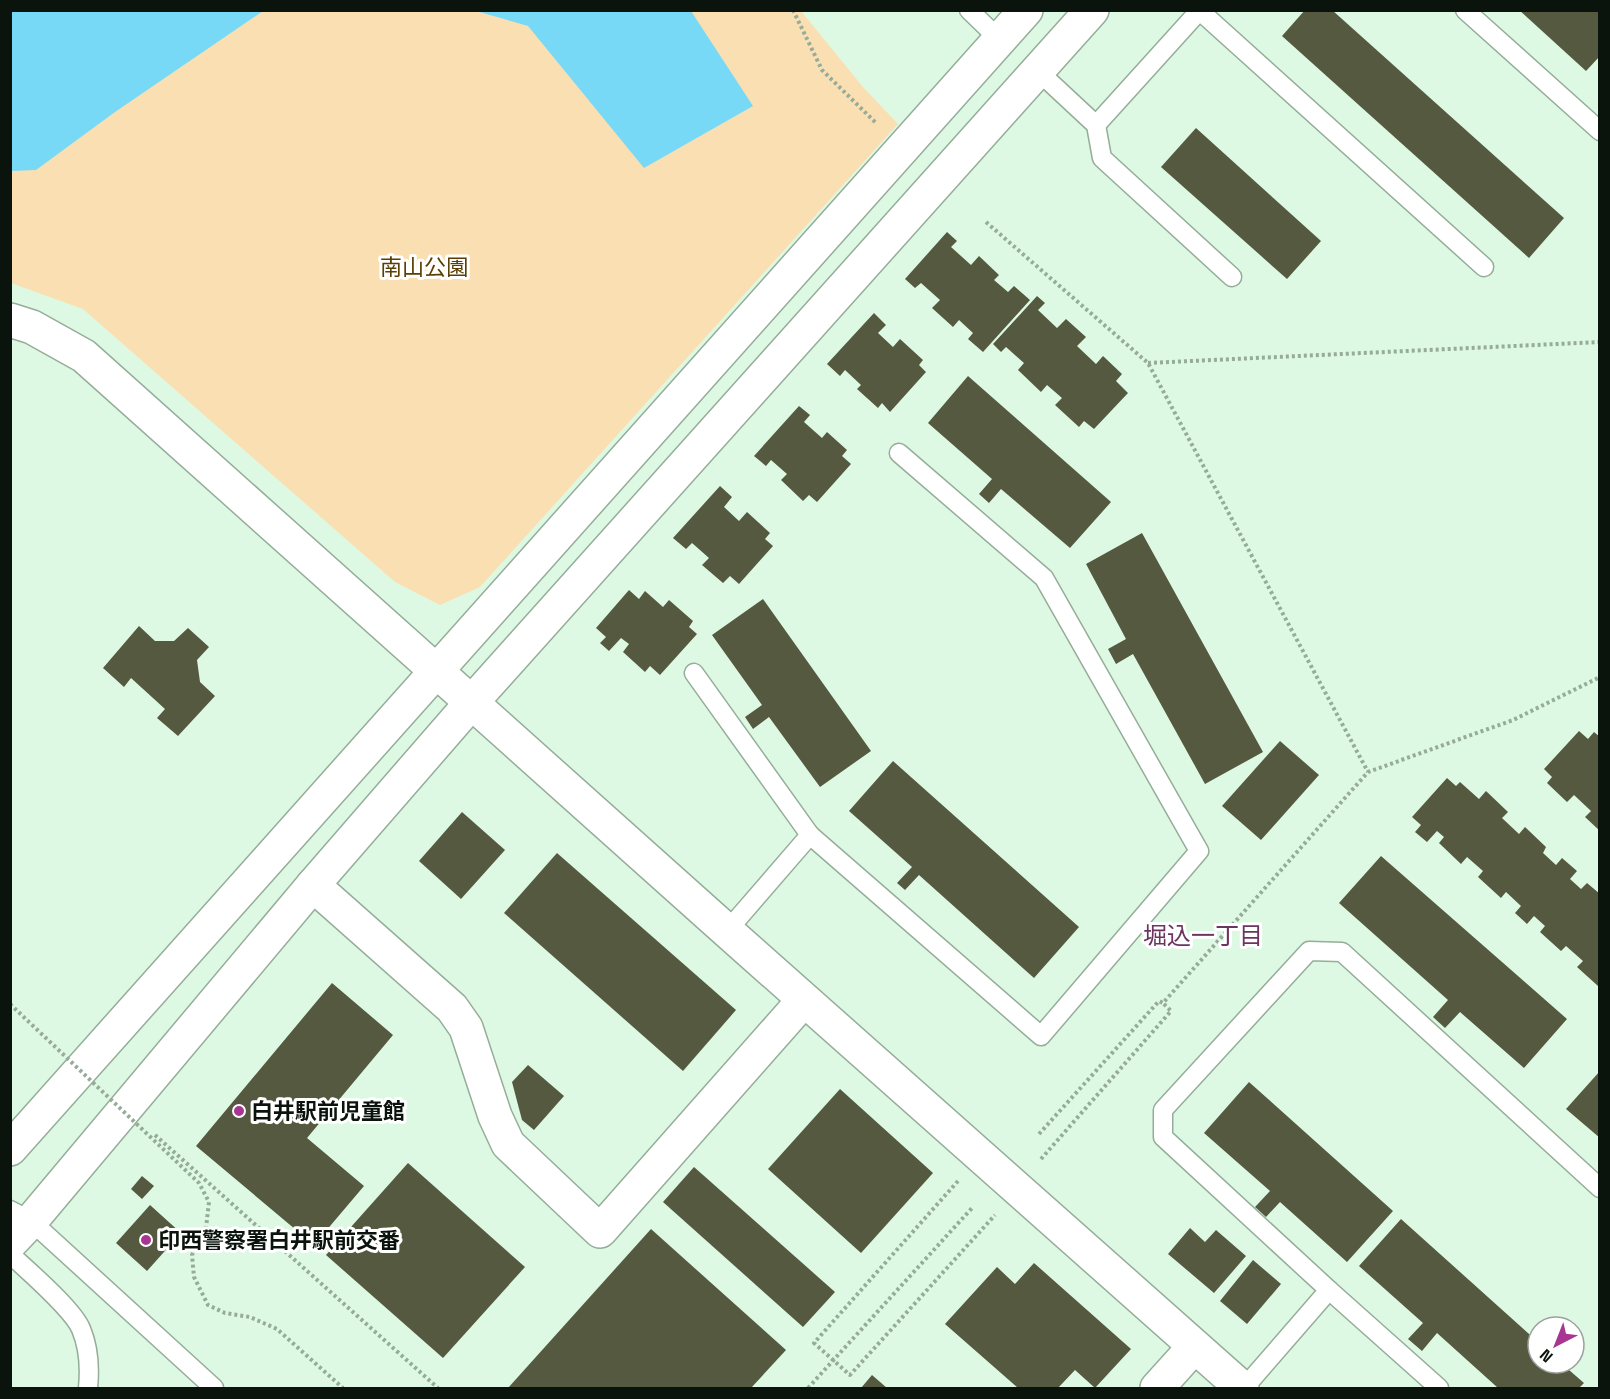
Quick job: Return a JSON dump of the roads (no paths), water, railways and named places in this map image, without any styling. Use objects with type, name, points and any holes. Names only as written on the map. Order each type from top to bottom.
[{"type":"street","points":[[10,1149],[1026,10]]},
{"type":"street","points":[[17,1225],[471,703],[1092,10]]},
{"type":"street","points":[[10,320],[33,327],[84,356],[1243,1389]]},
{"type":"street","points":[[313,885],[452,1008],[466,1028],[495,1116],[508,1144],[600,1231],[804,1000]]},
{"type":"street","points":[[1157,1389],[1194,1347]]},
{"type":"lane","points":[[969,10],[1000,40]]},
{"type":"lane","points":[[1465,10],[1599,132]]},
{"type":"lane","points":[[1096,125],[1200,11],[1484,267]]},
{"type":"lane","points":[[1038,71],[1096,125],[1102,158],[1232,277]]},
{"type":"lane","points":[[694,672],[810,836],[1041,1036],[1199,851],[1044,578],[899,453]]},
{"type":"lane","points":[[727,931],[810,836]]},
{"type":"lane","points":[[1439,1389],[1163,1137],[1163,1110],[1309,951],[1341,952],[1599,1188]]},
{"type":"lane","points":[[17,1225],[214,1389]]},
{"type":"lane","points":[[10,1254],[58,1300],[81,1327],[90,1365],[88,1389]]},
{"type":"lane","points":[[1243,1389],[1329,1290]]},
{"type":"water","points":[[10,11],[263,11],[115,112],[36,170],[11,171]]},
{"type":"water","points":[[476,11],[691,11],[753,106],[644,168],[528,26]]},
{"type":"place","name":"白井駅前児童館","points":[[239,1111]]},
{"type":"place","name":"印西警察署白井駅前交番","points":[[146,1240]]},
{"type":"district","name":"堀込一丁目","points":[[1203,936]]},
{"type":"park label","name":"南山公園","points":[[424,267]]}]
